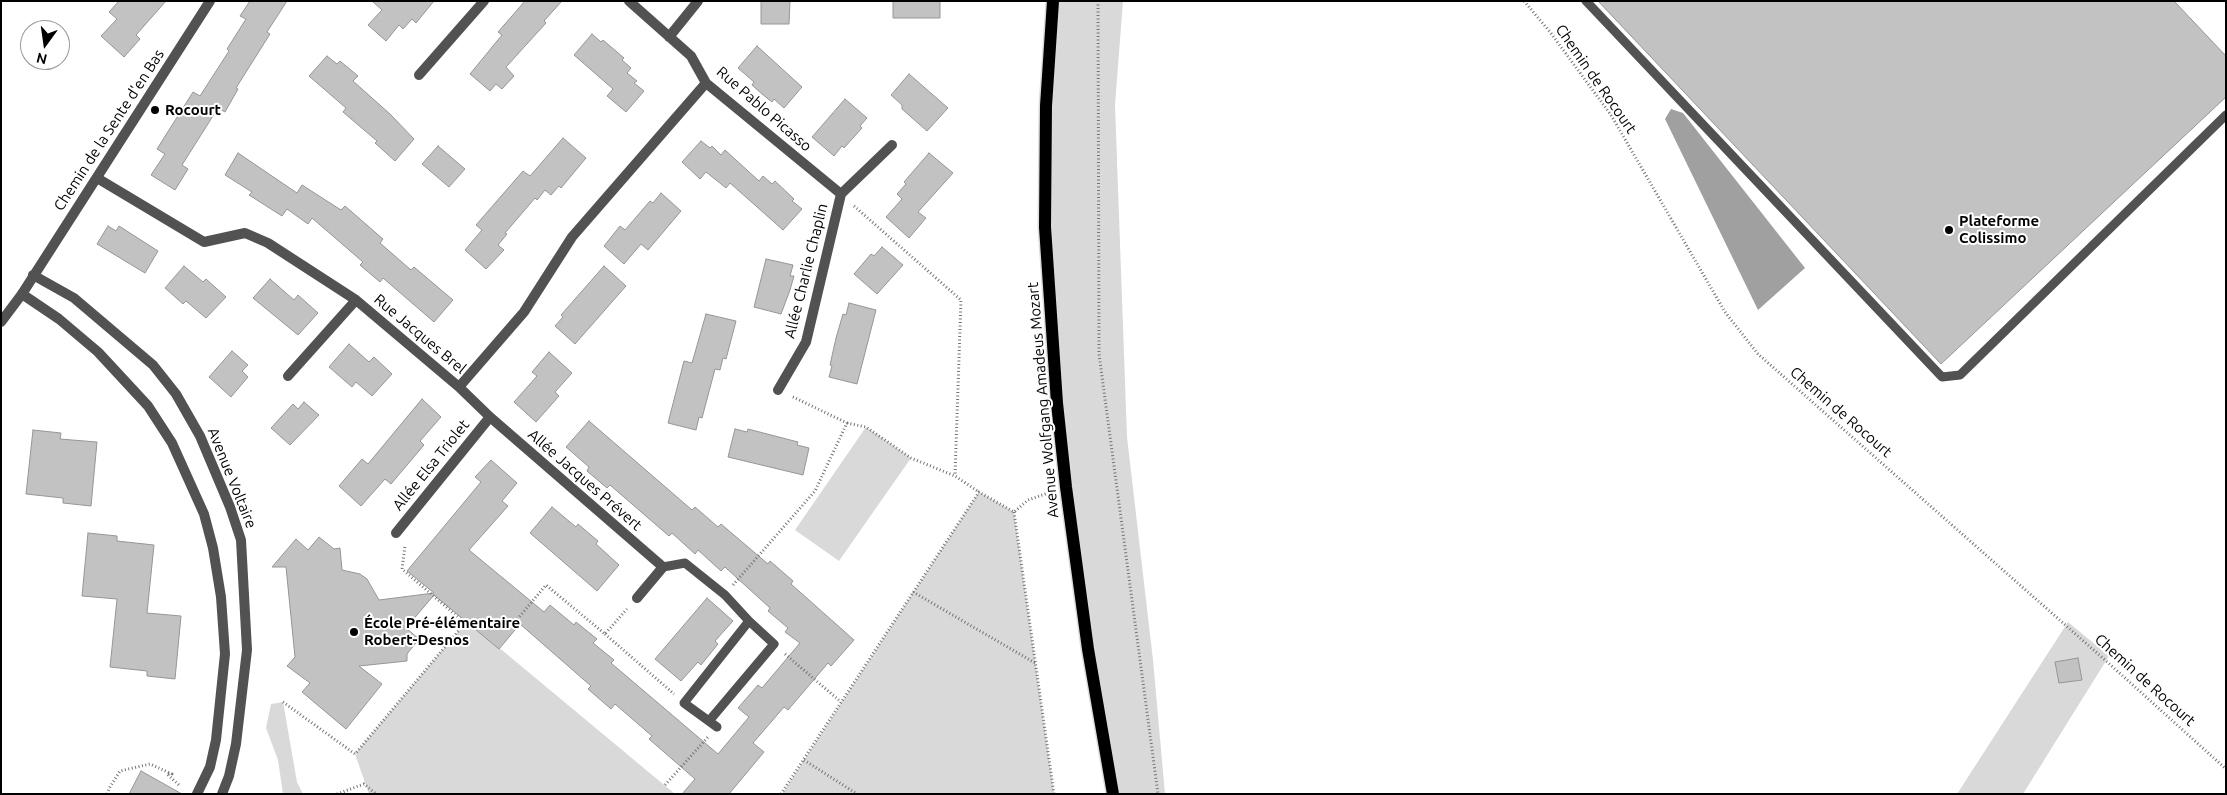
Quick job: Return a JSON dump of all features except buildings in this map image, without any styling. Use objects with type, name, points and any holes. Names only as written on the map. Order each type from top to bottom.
[{"type":"main road","name":"Avenue Wolfgang Amadeus Mozart","points":[[1053,1],[1046,106],[1045,227],[1057,403],[1066,487],[1088,648],[1113,794]]},
{"type":"street","name":"Chemin de la Sente d'en Bas","points":[[1,322],[22,294],[210,1]]},
{"type":"street","points":[[419,75],[484,1]]},
{"type":"street","name":"Rue Pablo Picasso","points":[[629,1],[691,56],[706,83],[841,194]]},
{"type":"street","points":[[669,37],[698,1]]},
{"type":"street","name":"Rue Jacques Brel","points":[[97,178],[204,242],[244,233],[268,243],[356,300],[459,387],[524,312],[572,237],[706,83]]},
{"type":"street","name":"Allée Charlie Chaplin","points":[[778,390],[806,342],[841,194],[892,145]]},
{"type":"street","name":"Avenue Voltaire","points":[[33,275],[74,298],[153,365],[176,394],[200,436],[230,507],[241,540],[247,650],[236,744],[229,776],[222,794]]},
{"type":"street","points":[[22,294],[59,319],[98,352],[148,406],[172,443],[204,514],[213,548],[221,597],[225,654],[216,740],[210,767],[197,794]]},
{"type":"street","points":[[288,376],[356,300]]},
{"type":"street","name":"Allée Jacques Prévert","points":[[459,387],[490,417],[662,568]]},
{"type":"street","name":"Allée Elsa Triolet","points":[[396,533],[490,417]]},
{"type":"street","points":[[637,598],[662,568]]},
{"type":"lane","points":[[1586,1],[1942,377],[1960,375],[2226,115]]},
{"type":"lane","points":[[662,568],[685,563],[725,595],[774,644],[713,724],[684,703],[749,621]]},
{"type":"path","points":[[1098,1],[1099,354],[1125,564],[1158,794]]},
{"type":"path","name":"Chemin de Rocourt","points":[[1524,1],[1550,32],[1611,115],[1725,312],[1758,354],[2105,660],[2226,770]]},
{"type":"path","points":[[841,194],[961,300],[955,476]]},
{"type":"path","points":[[778,390],[847,423],[866,427],[911,458],[955,476],[1014,512]]},
{"type":"path","points":[[725,595],[816,491],[847,423]]},
{"type":"path","points":[[1014,512],[1028,500],[1066,487]]},
{"type":"path","points":[[782,794],[979,492]]},
{"type":"path","points":[[1014,512],[1054,794]]},
{"type":"path","points":[[283,702],[355,754],[464,623],[402,569],[406,548],[396,533]]},
{"type":"path","points":[[515,622],[546,584],[684,703]]},
{"type":"path","points":[[914,592],[1035,662]]},
{"type":"path","points":[[605,634],[637,598]]},
{"type":"path","points":[[774,644],[841,702]]},
{"type":"path","points":[[665,785],[713,724]]},
{"type":"path","points":[[804,760],[857,794]]},
{"type":"path","points":[[108,794],[120,771],[150,764],[172,774],[167,774],[179,785]]},
{"type":"path","points":[[337,794],[364,784],[376,794]]},
{"type":"shaded area","points":[[1053,1],[1123,1],[1115,105],[1127,437],[1153,660],[1165,794],[1113,794],[1057,403],[1045,227]]},
{"type":"shaded area","points":[[1671,109],[1683,113],[1805,268],[1758,310],[1665,119]]},
{"type":"shaded area","points":[[866,427],[911,458],[839,561],[795,530]]},
{"type":"shaded area","points":[[979,492],[1014,512],[1054,794],[782,794]]},
{"type":"shaded area","points":[[467,621],[675,794],[369,794],[355,754]]},
{"type":"shaded area","points":[[2068,622],[2109,656],[2023,794],[1957,794]]},
{"type":"shaded area","points":[[283,702],[297,782],[303,794],[283,794],[278,760],[266,728],[271,704]]},
{"type":"place","name":"Rocourt","points":[[155,110]]},
{"type":"place","name":"Plateforme Colissimo","points":[[1949,230]]},
{"type":"place","name":"École Pré-élémentaire Robert-Desnos","points":[[354,632]]}]
